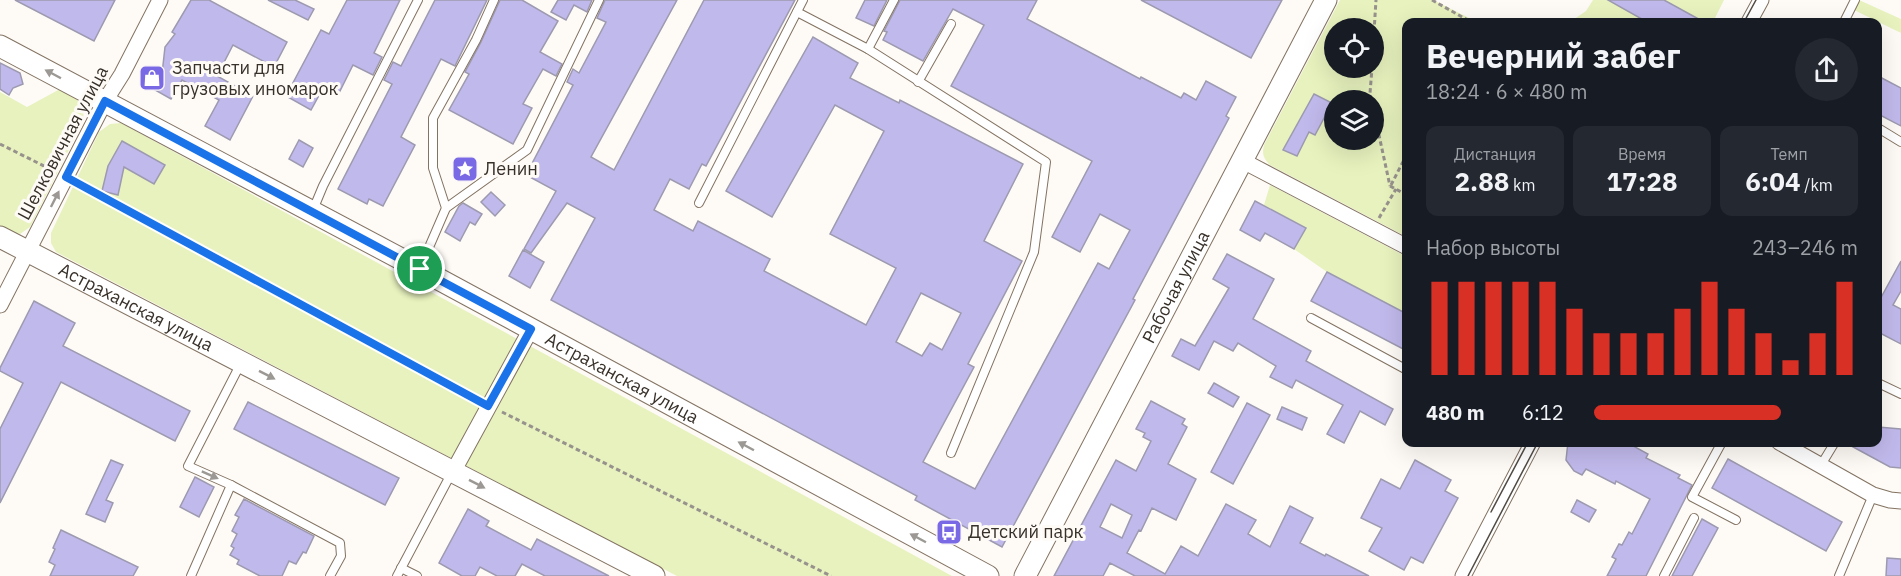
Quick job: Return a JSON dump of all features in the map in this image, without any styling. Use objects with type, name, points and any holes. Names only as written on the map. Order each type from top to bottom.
[{"type":"main road","name":"Рабочая улица","points":[[1025,576],[1326,0]]},
{"type":"main road","name":"Астраханская улица","points":[[0,45],[988,576]]},
{"type":"main road","name":"Астраханская улица","points":[[0,237],[654,576]]},
{"type":"street","name":"Шелковичная улица","points":[[0,305],[160,0]]},
{"type":"street","points":[[1751,18],[1761,0]]},
{"type":"street","points":[[1243,161],[1402,245]]},
{"type":"street","points":[[453,471],[531,329]]},
{"type":"street","points":[[1463,576],[1530,447]]},
{"type":"street","points":[[1788,447],[1873,495],[1901,501]]},
{"type":"lane","points":[[312,212],[418,0]]},
{"type":"lane","points":[[446,208],[433,168],[433,118],[476,40],[494,0]]},
{"type":"lane","points":[[420,269],[446,208],[527,150],[599,0]]},
{"type":"lane","points":[[699,203],[803,0]]},
{"type":"lane","points":[[868,49],[894,0]]},
{"type":"lane","points":[[1846,18],[1855,0]]},
{"type":"lane","points":[[796,12],[868,49],[1046,162],[1034,252],[951,453]]},
{"type":"lane","points":[[918,82],[951,24]]},
{"type":"lane","points":[[1882,130],[1901,142]]},
{"type":"lane","points":[[1311,318],[1402,367]]},
{"type":"lane","points":[[242,362],[188,466],[231,485],[340,543],[341,556],[330,576]]},
{"type":"lane","points":[[1882,385],[1901,394]]},
{"type":"lane","points":[[1719,447],[1692,497],[1736,520]]},
{"type":"lane","points":[[1821,465],[1832,447]]},
{"type":"lane","points":[[417,576],[399,572],[453,471]]},
{"type":"lane","points":[[191,576],[231,485]]},
{"type":"lane","points":[[1839,576],[1873,495]]},
{"type":"lane","points":[[1664,576],[1694,518]]},
{"type":"path","points":[[1375,18],[1376,0]]},
{"type":"path","points":[[1432,0],[1464,18]]},
{"type":"path","points":[[0,144],[66,177],[488,406],[831,576]]},
{"type":"path","points":[[1382,150],[1390,186]]},
{"type":"path","points":[[1390,186],[1402,163]]},
{"type":"path","points":[[1390,186],[1402,192]]},
{"type":"path","points":[[1388,205],[1396,189]]},
{"type":"green space","points":[[1340,0],[1433,0],[1469,18],[1402,18],[1402,234],[1270,165],[1264,156],[1264,145],[1324,31],[1324,78],[1384,78],[1384,18],[1331,18]]},
{"type":"green space","points":[[1593,0],[1724,0],[1715,18],[1576,18],[1586,11]]},
{"type":"green space","points":[[1859,0],[1901,19],[1901,33],[1882,24],[1882,18],[1870,18],[1854,10]]},
{"type":"green space","points":[[60,89],[84,107],[83,122],[30,227],[20,234],[7,232],[0,228],[0,92],[27,107]]},
{"type":"green space","points":[[121,123],[952,576],[677,576],[56,252],[51,243],[51,233],[99,132],[110,124]]},
{"type":"green space","points":[[1270,185],[1402,254],[1402,311],[1327,272],[1294,249],[1306,228],[1264,205]]},
{"type":"building","points":[[15,0],[115,0],[94,41]]},
{"type":"building","points":[[191,0],[209,0],[287,42],[274,67],[233,45],[217,76],[253,96],[230,140],[205,126],[219,100],[182,80],[171,99],[148,86],[156,70],[162,74],[165,47],[175,34],[172,32]]},
{"type":"building","points":[[268,0],[295,0],[314,9],[308,20]]},
{"type":"building","points":[[347,0],[400,0],[374,53],[382,57],[373,75],[353,65],[337,97],[322,90],[311,110],[286,96],[321,30],[329,34]]},
{"type":"building","points":[[435,0],[487,0],[455,66],[441,59],[401,137],[415,145],[383,206],[369,199],[367,204],[338,189],[392,84],[384,80],[393,62],[401,66]]},
{"type":"building","points":[[500,0],[522,0],[558,21],[540,52],[562,64],[556,76],[543,69],[523,104],[532,108],[513,144],[449,110],[469,74],[465,72]]},
{"type":"building","points":[[558,0],[592,0],[587,12],[574,5],[566,20],[551,12]]},
{"type":"building","points":[[605,0],[677,0],[591,157],[614,170],[704,0],[795,0],[706,166],[702,164],[689,189],[670,179],[654,210],[693,231],[698,221],[770,259],[764,271],[866,325],[896,268],[830,234],[884,131],[835,105],[772,217],[726,191],[813,37],[858,63],[850,78],[899,103],[900,100],[1023,164],[984,241],[1022,261],[968,364],[974,367],[923,462],[975,489],[1098,263],[1109,269],[1130,230],[1100,214],[1080,252],[1052,237],[1092,161],[951,86],[984,25],[953,9],[923,61],[883,40],[887,32],[884,31],[900,0],[1037,0],[1027,19],[1140,79],[1141,77],[1181,98],[1184,93],[1196,100],[1206,81],[1236,97],[1226,116],[1229,118],[1133,299],[1135,300],[1002,547],[915,500],[917,496],[551,300],[595,218],[567,203],[531,253],[524,249],[556,191],[526,175],[573,85],[567,82],[573,69],[579,73],[606,22],[597,18]],"holes":[[[921,293],[961,313],[942,350],[930,343],[922,356],[896,342]]]},
{"type":"building","points":[[865,0],[887,0],[874,26],[856,18]]},
{"type":"building","points":[[1141,0],[1282,0],[1251,58]]},
{"type":"building","points":[[1608,0],[1664,0],[1697,18],[1640,18]]},
{"type":"building","points":[[0,63],[20,73],[23,84],[13,88],[9,95],[0,89]]},
{"type":"building","points":[[1882,78],[1901,88],[1901,126],[1882,116]]},
{"type":"building","points":[[1314,94],[1324,99],[1324,118],[1315,135],[1309,132],[1297,156],[1283,150]]},
{"type":"building","points":[[299,140],[313,148],[303,167],[289,159]]},
{"type":"building","points":[[122,141],[165,165],[154,184],[124,167],[118,195],[102,191],[108,166]]},
{"type":"building","points":[[491,192],[505,205],[495,216],[481,202]]},
{"type":"building","points":[[1255,201],[1306,228],[1294,249],[1265,233],[1260,241],[1240,230]]},
{"type":"building","points":[[463,203],[482,214],[475,225],[470,222],[460,241],[445,232],[459,206]]},
{"type":"building","points":[[523,250],[544,262],[530,288],[509,276]]},
{"type":"building","points":[[1227,254],[1274,279],[1253,319],[1311,351],[1306,361],[1393,409],[1385,425],[1360,411],[1344,443],[1327,434],[1343,405],[1296,380],[1292,388],[1270,377],[1276,366],[1238,343],[1233,351],[1214,341],[1199,370],[1172,356],[1181,339],[1195,346],[1229,288],[1213,279]]},
{"type":"building","points":[[1901,261],[1901,291],[1893,305],[1901,309],[1901,344],[1882,334],[1882,296]]},
{"type":"building","points":[[1327,272],[1402,311],[1402,348],[1311,301]]},
{"type":"building","points":[[34,301],[75,323],[63,346],[190,411],[175,441],[61,382],[0,503],[0,429],[23,383],[0,371],[0,368]]},
{"type":"building","points":[[1214,383],[1239,397],[1233,407],[1208,393]]},
{"type":"building","points":[[1151,401],[1185,419],[1182,424],[1187,427],[1168,464],[1196,479],[1176,520],[1152,508],[1127,553],[1165,574],[1181,546],[1198,556],[1226,504],[1256,520],[1248,534],[1270,547],[1290,506],[1313,518],[1300,543],[1369,576],[1135,576],[1110,563],[1103,576],[1054,576],[1116,460],[1136,471],[1151,441],[1143,437],[1145,433],[1136,429]],"holes":[[[1111,504],[1132,515],[1122,538],[1100,527]]]},
{"type":"building","points":[[248,402],[399,478],[385,505],[234,429]]},
{"type":"building","points":[[1247,403],[1270,415],[1233,484],[1211,472]]},
{"type":"building","points":[[1282,407],[1307,418],[1302,430],[1277,419]]},
{"type":"building","points":[[1882,427],[1901,429],[1901,468],[1890,467],[1853,447],[1882,447]]},
{"type":"building","points":[[1567,447],[1635,447],[1648,454],[1646,458],[1680,475],[1678,478],[1692,485],[1646,576],[1607,576],[1616,559],[1612,557],[1619,544],[1622,545],[1629,532],[1632,534],[1650,499],[1616,481],[1615,484],[1586,469],[1582,475],[1574,471],[1566,460]]},
{"type":"building","points":[[1728,459],[1842,522],[1826,551],[1712,488]]},
{"type":"building","points":[[111,460],[123,465],[106,500],[113,503],[105,522],[86,514]]},
{"type":"building","points":[[1415,460],[1451,480],[1445,491],[1458,498],[1423,563],[1411,557],[1404,570],[1369,551],[1382,528],[1361,518],[1381,479],[1400,489]]},
{"type":"building","points":[[195,477],[214,487],[199,517],[180,507]]},
{"type":"building","points":[[244,499],[314,536],[306,553],[303,552],[296,564],[289,561],[282,576],[260,576],[237,564],[239,560],[230,555],[234,548],[231,546],[237,534],[232,531],[239,517],[235,515]]},
{"type":"building","points":[[1577,500],[1596,510],[1589,522],[1571,512]]},
{"type":"building","points":[[468,509],[489,521],[486,526],[531,550],[537,539],[609,576],[545,576],[522,564],[515,576],[497,576],[480,567],[475,576],[462,576],[439,563]]},
{"type":"building","points":[[1702,519],[1718,528],[1692,576],[1672,576]]},
{"type":"building","points":[[61,530],[138,567],[133,576],[50,576],[55,565],[49,562]]},
{"type":"building","points":[[1887,558],[1901,559],[1901,576],[1886,576]]},
{"type":"tram line","points":[[1746,18],[1756,0]]},
{"type":"tram line","points":[[1491,512],[1525,447]]},
{"type":"tram line","points":[[1468,576],[1535,447]]},
{"type":"place","name":"Запчасти для грузовых иномарок","points":[[152,78]]},
{"type":"place","name":"Ленин","points":[[465,169]]},
{"type":"place","name":"Детский парк","points":[[949,532]]},
{"type":"route","points":[[105,101],[420,269],[531,329],[488,406],[66,177],[105,101]]}]
